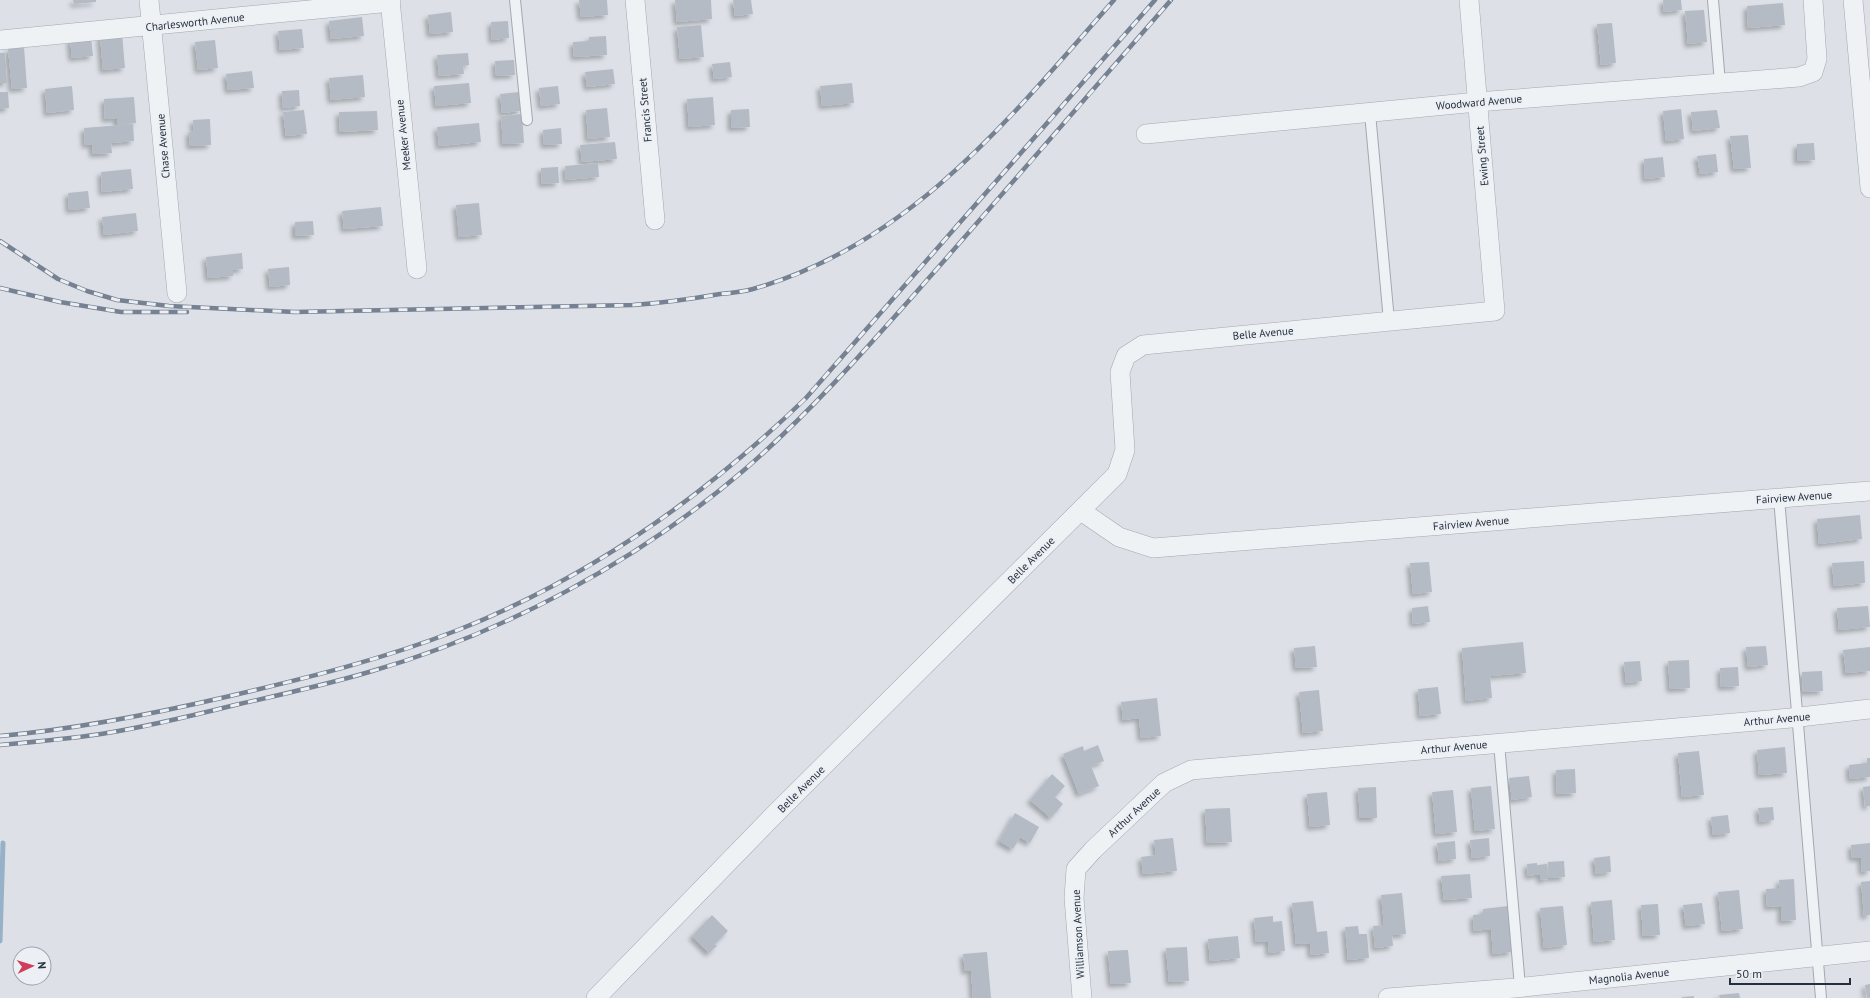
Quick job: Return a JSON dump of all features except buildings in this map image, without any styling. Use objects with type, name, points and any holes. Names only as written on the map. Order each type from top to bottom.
[{"type":"street","name":"Chase Avenue","points":[[149,0],[177,293]]},
{"type":"street","name":"Francis Street","points":[[635,0],[655,220]]},
{"type":"street","name":"Ewing Street","points":[[1469,0],[1495,312]]},
{"type":"street","name":"Woodward Avenue","points":[[1146,134],[1477,102],[1799,76],[1813,72],[1817,59],[1813,0]]},
{"type":"street","points":[[1853,0],[1870,188]]},
{"type":"street","name":"Charlesworth Avenue","points":[[0,40],[152,27],[390,1]]},
{"type":"street","name":"Meeker Avenue","points":[[390,1],[417,269]]},
{"type":"street","name":"Belle Avenue","points":[[596,998],[777,812],[1117,474],[1125,450],[1120,372],[1126,356],[1143,345],[1495,312]]},
{"type":"street","name":"Fairview Avenue","points":[[1081,511],[1119,537],[1153,548],[1870,492]]},
{"type":"street","name":"Arthur Avenue","points":[[1076,869],[1093,850],[1164,783],[1191,770],[1798,717],[1870,709]]},
{"type":"street","name":"Williamson Avenue","points":[[1076,869],[1074,898],[1082,998]]},
{"type":"street","name":"Magnolia Avenue","points":[[1388,998],[1520,987],[1870,951]]},
{"type":"lane","points":[[515,0],[526,120]]},
{"type":"lane","points":[[1713,0],[1720,83]]},
{"type":"lane","points":[[1370,113],[1389,322]]},
{"type":"lane","points":[[1779,498],[1821,998]]},
{"type":"lane","points":[[1499,743],[1520,987]]},
{"type":"waterway","points":[[0,941],[3,843]]},
{"type":"railway","points":[[0,241],[58,279],[87,291],[117,300],[169,306],[295,312],[633,305],[676,301],[749,290],[810,269],[861,241],[909,209],[954,172],[996,131],[1036,89],[1114,0]]},
{"type":"railway","points":[[0,736],[87,725],[173,709],[288,682],[374,659],[458,630],[507,609],[600,559],[644,531],[727,469],[806,398],[1155,0]]},
{"type":"railway","points":[[0,745],[38,742],[135,728],[302,690],[369,672],[419,656],[518,616],[613,565],[658,536],[701,504],[743,471],[796,422],[871,343],[943,262],[1171,0]]},
{"type":"railway","points":[[0,288],[60,302],[121,312],[187,312]]}]
